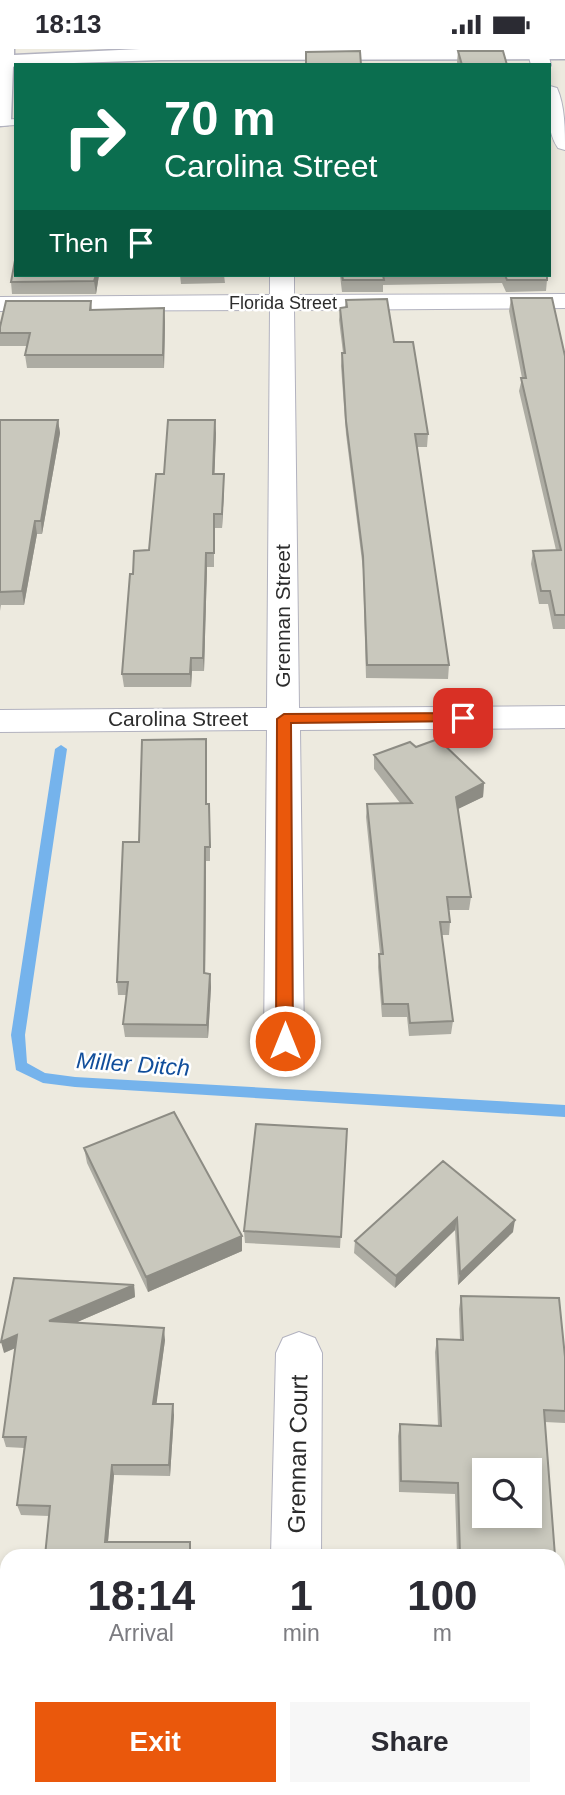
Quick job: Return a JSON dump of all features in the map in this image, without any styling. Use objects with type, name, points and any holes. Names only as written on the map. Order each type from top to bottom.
[{"type":"main road","points":[[3,118],[2,59],[157,60],[251,52],[281,60],[403,52],[539,56],[565,53]]},
{"type":"street","points":[[551,95],[565,144]]},
{"type":"street","name":"Florida Street","points":[[0,305],[282,289],[565,301]]},
{"type":"street","name":"Grennan Street","points":[[282,289],[285,1041]]},
{"type":"street","name":"Carolina Street","points":[[0,721],[565,717]]},
{"type":"street","name":"Grennan Court","points":[[296,1549],[299,1353]]},
{"type":"building","points":[[360,51],[361,63],[306,63],[306,52]]},
{"type":"building","points":[[458,51],[503,51],[506,63],[461,63]]},
{"type":"building","points":[[14,266],[14,277],[95,277],[94,281],[11,282]]},
{"type":"building","points":[[342,277],[383,277],[384,280],[343,280]]},
{"type":"building","points":[[506,277],[547,277],[547,280],[507,280]]},
{"type":"building","points":[[511,298],[552,298],[565,356],[565,615],[555,615],[550,591],[541,591],[533,551],[561,550],[521,378],[526,378]]},
{"type":"building","points":[[387,299],[394,342],[413,342],[428,434],[415,434],[449,665],[367,665],[363,556],[346,421],[342,353],[345,353],[340,308],[347,307],[346,300]]},
{"type":"building","points":[[6,301],[91,301],[90,310],[164,308],[163,355],[25,355],[30,333],[0,333]]},
{"type":"building","points":[[0,420],[58,420],[41,521],[35,521],[22,591],[0,592]]},
{"type":"building","points":[[168,420],[215,420],[213,474],[224,474],[222,514],[214,514],[214,553],[206,553],[203,658],[191,658],[190,674],[122,674],[134,551],[149,550],[156,474],[164,474]]},
{"type":"building","points":[[206,739],[206,804],[209,804],[210,847],[205,847],[204,973],[210,974],[207,1025],[123,1024],[128,982],[117,982],[123,842],[139,842],[142,740]]},
{"type":"building","points":[[438,739],[484,783],[456,797],[471,897],[447,897],[450,922],[440,922],[453,1021],[410,1023],[408,1004],[383,1004],[379,954],[383,954],[367,804],[412,803],[374,755],[410,742],[416,747]]},
{"type":"building","points":[[174,1112],[242,1236],[146,1277],[84,1148]]},
{"type":"building","points":[[256,1124],[347,1129],[341,1237],[244,1231]]},
{"type":"building","points":[[443,1161],[515,1220],[460,1273],[457,1218],[396,1276],[355,1241]]},
{"type":"building","points":[[14,1278],[134,1285],[49,1321],[164,1328],[153,1404],[173,1404],[169,1465],[112,1465],[105,1542],[190,1542],[190,1549],[46,1549],[50,1506],[17,1505],[26,1437],[3,1437],[17,1335],[1,1342]]},
{"type":"building","points":[[461,1296],[559,1298],[565,1357],[565,1411],[544,1410],[554,1549],[460,1549],[458,1483],[401,1481],[400,1424],[441,1426],[437,1339],[463,1340]]},
{"type":"waterway","name":"Miller Ditch","points":[[61,749],[18,1035],[21,1066],[43,1078],[75,1082],[565,1111]]},
{"type":"route","points":[[285,1041],[284,719],[463,718]]}]
